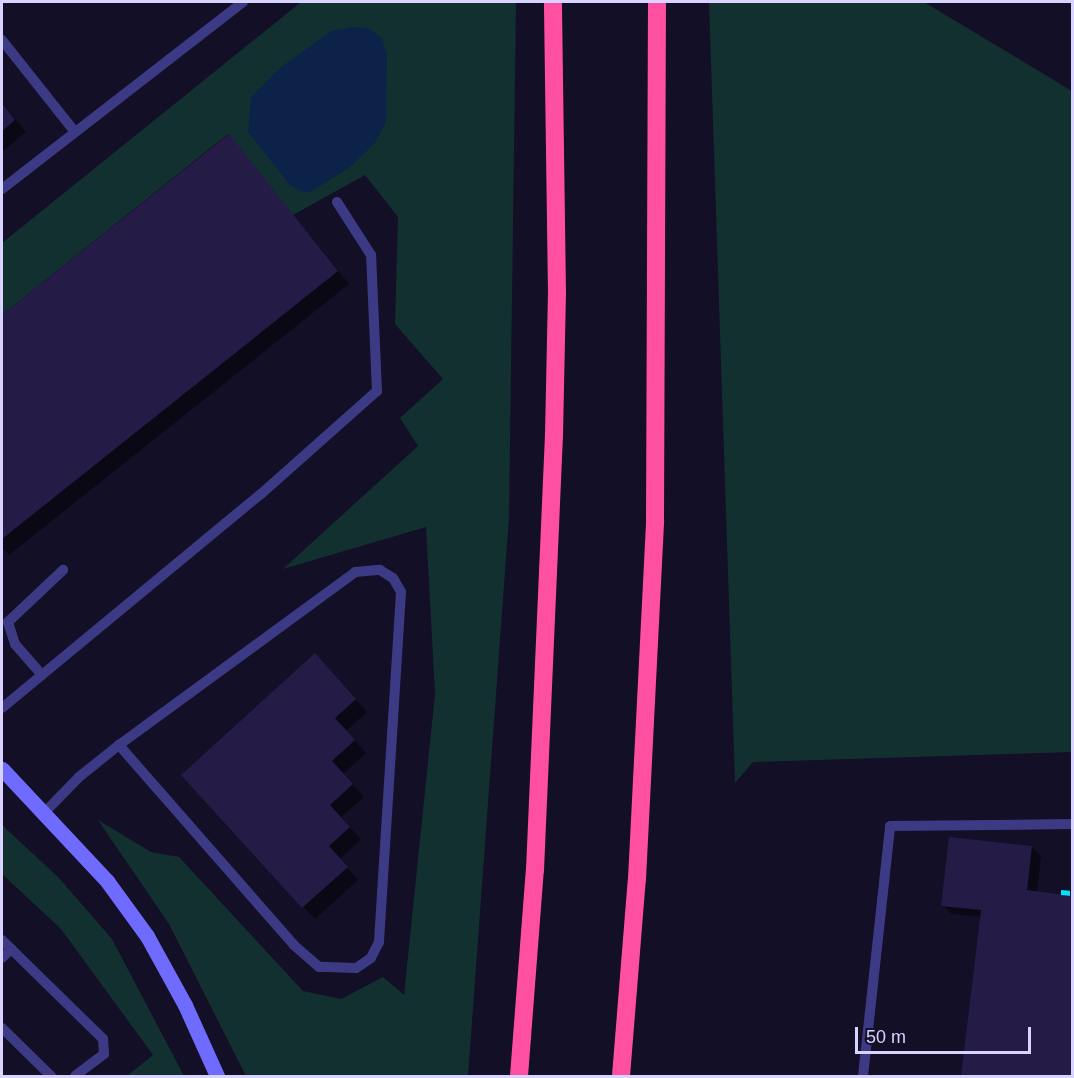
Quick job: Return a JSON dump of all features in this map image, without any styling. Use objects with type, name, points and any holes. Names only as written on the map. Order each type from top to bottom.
[{"type":"highway","points":[[519,1077],[535,870],[554,435],[557,294],[553,2]]},
{"type":"highway","points":[[621,1077],[637,879],[655,520],[657,2]]},
{"type":"main road","points":[[2,769],[107,881],[147,936],[185,1005],[217,1077]]},
{"type":"lane","points":[[2,189],[243,2]]},
{"type":"lane","points":[[2,40],[75,132]]},
{"type":"lane","points":[[2,708],[261,494],[377,391],[371,255],[337,202]]},
{"type":"lane","points":[[42,675],[15,644],[8,622],[63,570]]},
{"type":"lane","points":[[44,813],[79,777],[119,745],[355,572],[380,570],[393,578],[400,592],[400,603],[379,942],[371,958],[356,968],[319,967],[294,945],[119,745]]},
{"type":"lane","points":[[863,1077],[890,825],[1072,824]]},
{"type":"lane","points":[[2,940],[103,1039],[104,1054],[75,1077]]},
{"type":"lane","points":[[2,958],[11,949]]},
{"type":"lane","points":[[2,1028],[51,1077]]},
{"type":"green space","points":[[301,2],[516,2],[509,517],[468,1076],[246,1076],[169,924],[98,820],[151,852],[179,857],[303,991],[341,999],[383,977],[404,995],[435,694],[426,527],[283,569],[418,446],[400,418],[443,379],[395,324],[398,217],[365,175],[293,215],[228,134],[2,315],[2,243]]},
{"type":"green space","points":[[709,2],[924,2],[1072,91],[1072,752],[753,762],[735,783]]},
{"type":"green space","points":[[2,825],[58,877],[112,939],[184,1076],[127,1076],[153,1055],[61,929],[2,874]]},
{"type":"water","points":[[352,27],[368,28],[382,38],[387,55],[386,122],[375,143],[349,168],[310,192],[303,192],[290,185],[248,132],[251,97],[280,68],[331,31]]},
{"type":"building","points":[[2,103],[15,120],[2,131]]},
{"type":"building","points":[[229,134],[338,271],[2,539],[2,315]]},
{"type":"building","points":[[315,653],[356,699],[335,718],[355,740],[332,761],[353,784],[330,805],[350,827],[329,846],[348,867],[302,908],[181,775]]},
{"type":"building","points":[[949,837],[1032,846],[1027,890],[1072,896],[1072,1076],[961,1076],[981,910],[941,906]]},
{"type":"railway","points":[[1061,892],[1072,893]]}]
